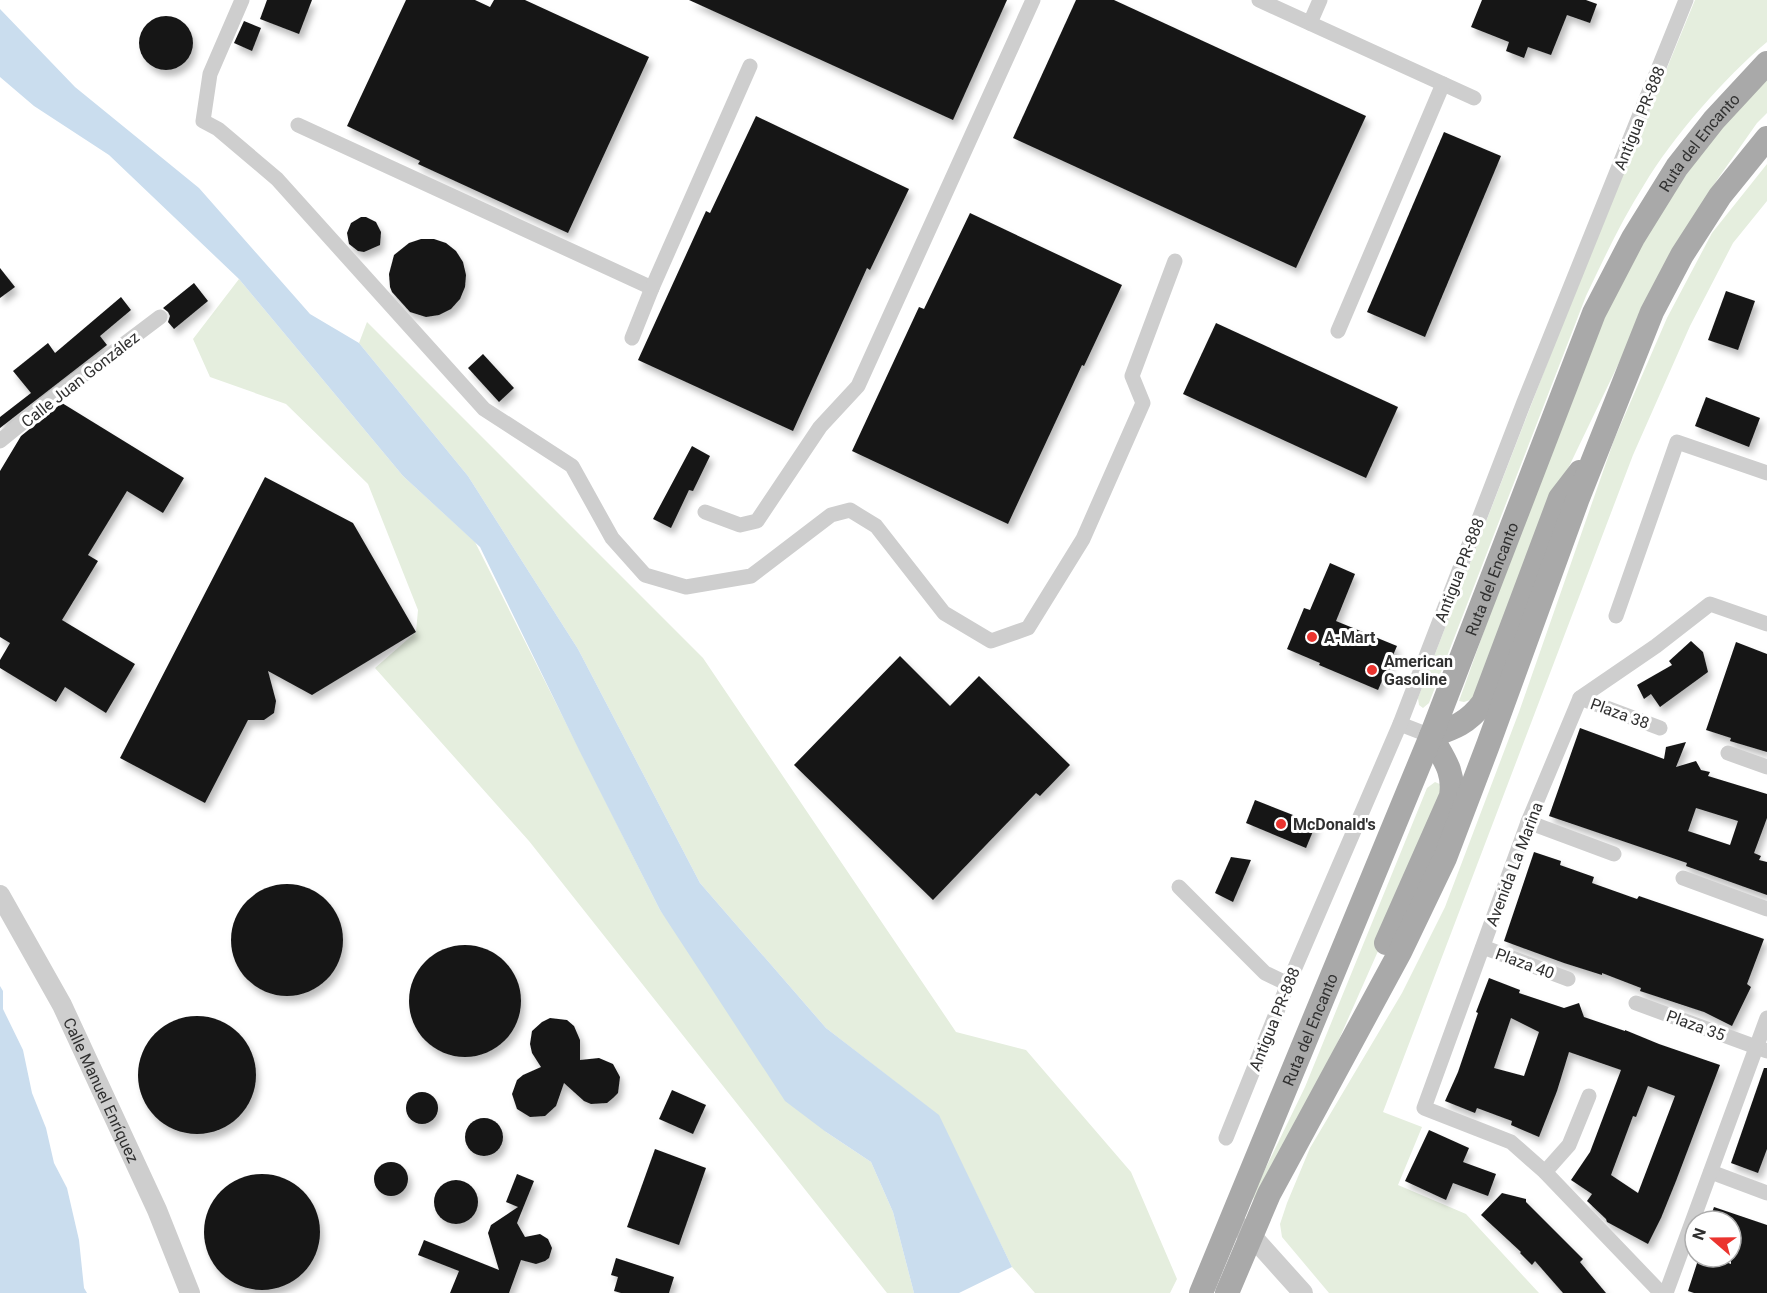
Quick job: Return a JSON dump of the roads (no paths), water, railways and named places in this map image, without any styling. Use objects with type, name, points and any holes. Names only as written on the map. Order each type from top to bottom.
[{"type":"main road","name":"Ruta del Encanto","points":[[1201,1293],[1431,736],[1594,313],[1633,238],[1677,167],[1714,120],[1767,63]]},
{"type":"main road","points":[[1227,1293],[1251,1235],[1301,1134],[1400,952],[1444,858],[1597,451],[1652,312],[1682,255],[1720,196],[1767,138]]},
{"type":"main road","points":[[1351,1044],[1371,979],[1451,796],[1453,784],[1450,770],[1431,736],[1458,727],[1474,715],[1483,703],[1560,498],[1597,451]]},
{"type":"street","points":[[242,0],[210,74],[203,121],[218,129],[277,179],[484,409],[572,466],[612,538],[645,574],[686,587],[751,576],[831,515],[850,510],[876,526],[944,613],[991,641],[1028,628],[1083,539],[1143,403],[1132,376],[1175,261]]},
{"type":"street","points":[[705,512],[740,525],[757,521],[820,427],[858,386],[1033,0]]},
{"type":"street","points":[[1260,0],[1474,98]]},
{"type":"street","points":[[1310,23],[1320,0]]},
{"type":"street","name":"Antigua PR-888","points":[[1226,1138],[1288,984],[1400,724],[1524,402],[1686,0]]},
{"type":"street","points":[[632,338],[750,66]]},
{"type":"street","points":[[1338,331],[1443,84]]},
{"type":"street","points":[[298,125],[652,288]]},
{"type":"street","name":"Calle Juan González","points":[[0,441],[160,317]]},
{"type":"street","points":[[1616,616],[1677,442],[1767,473]]},
{"type":"street","points":[[1580,698],[1656,646],[1710,604],[1767,624]]},
{"type":"street","name":"Plaza 38","points":[[1580,698],[1660,728]]},
{"type":"street","name":"Avenida La Marina","points":[[1545,1172],[1511,1142],[1424,1108],[1528,822],[1580,698]]},
{"type":"street","points":[[1400,724],[1431,736]]},
{"type":"street","points":[[1728,753],[1767,767]]},
{"type":"street","points":[[1528,822],[1614,854]]},
{"type":"street","points":[[1683,878],[1767,909]]},
{"type":"street","points":[[1179,887],[1265,973],[1288,984]]},
{"type":"street","name":"Calle Manuel Enríquez","points":[[0,895],[62,1005],[157,1210],[190,1293]]},
{"type":"street","name":"Plaza 40","points":[[1483,947],[1568,979]]},
{"type":"street","name":"Plaza 35","points":[[1636,1003],[1762,1049]]},
{"type":"street","points":[[1666,1293],[1711,1172],[1762,1049],[1767,1018]]},
{"type":"street","points":[[1589,1096],[1569,1145],[1545,1172],[1661,1293]]},
{"type":"street","points":[[1711,1172],[1767,1193]]},
{"type":"street","points":[[1231,1221],[1251,1235],[1303,1293]]},
{"type":"water","points":[[0,9],[75,87],[199,188],[310,314],[359,343],[468,476],[578,649],[700,883],[826,1028],[939,1115],[1012,1267],[959,1293],[914,1293],[893,1212],[871,1162],[785,1101],[660,910],[480,547],[403,476],[239,279],[109,155],[34,106],[0,77]]},
{"type":"water","points":[[0,986],[3,991],[3,1009],[23,1050],[32,1093],[46,1128],[54,1163],[67,1188],[79,1240],[84,1288],[87,1293],[0,1293]]},
{"type":"place","name":"A-Mart","points":[[1312,637]]},
{"type":"place","name":"American Gasoline","points":[[1372,670]]},
{"type":"place","name":"McDonald's","points":[[1281,824]]}]
